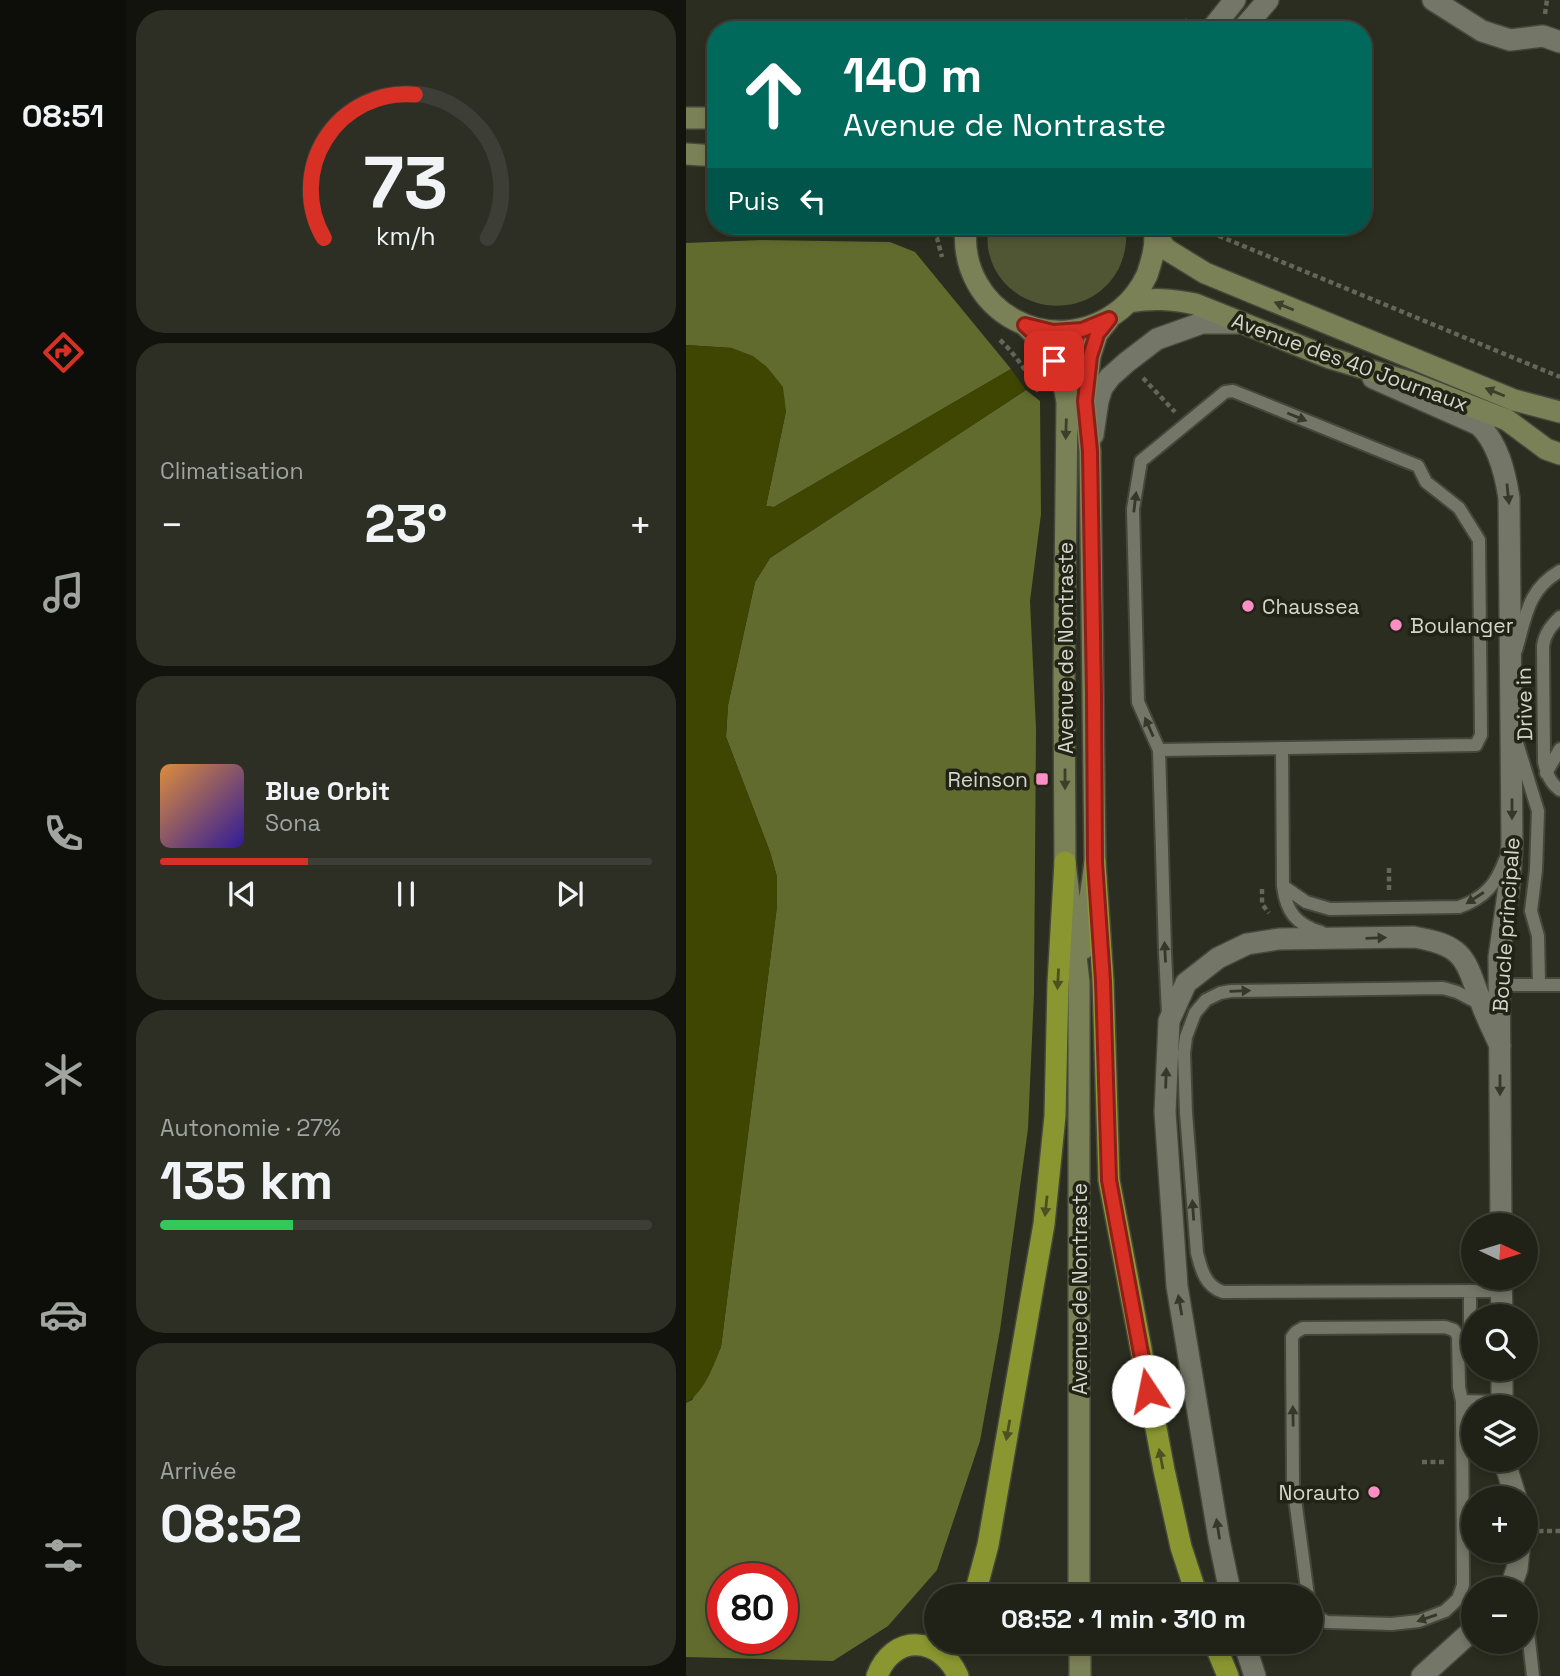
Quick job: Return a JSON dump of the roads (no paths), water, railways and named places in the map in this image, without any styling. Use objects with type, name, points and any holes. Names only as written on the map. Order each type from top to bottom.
[{"type":"highway","points":[[978,1584],[988,1545],[1044,1224],[1055,1116],[1058,983],[1065,862]]},
{"type":"highway","points":[[1095,862],[1103,981],[1109,1180],[1164,1470],[1181,1547],[1193,1584]]},
{"type":"highway","points":[[877,1676],[883,1662],[892,1653],[903,1647],[924,1644]]},
{"type":"highway","points":[[943,1654],[951,1662],[958,1676]]},
{"type":"highway","points":[[1219,1654],[1228,1676]]},
{"type":"street","points":[[1218,21],[1235,0]]},
{"type":"street","points":[[1250,21],[1268,0]]},
{"type":"street","points":[[1433,0],[1482,31],[1510,40],[1543,36],[1560,42]]},
{"type":"street","points":[[686,118],[707,118]]},
{"type":"street","points":[[686,155],[707,156]]},
{"type":"street","points":[[962,235],[970,268],[982,292],[1001,312],[1025,325],[1053,332],[1082,330],[1109,319],[1129,302],[1144,282],[1153,259],[1155,235]]},
{"type":"street","name":"Avenue des 40 Journaux","points":[[1158,235],[1166,249],[1205,273],[1514,400],[1560,412]]},
{"type":"street","name":"Avenue des 40 Journaux","points":[[1129,302],[1172,299],[1195,304],[1330,358],[1409,382],[1507,420],[1546,449],[1560,454]]},
{"type":"street","name":"Avenue de Nontraste","points":[[1079,982],[1095,862],[1090,451],[1085,401],[1090,356],[1097,334],[1109,319]]},
{"type":"street","points":[[1090,451],[1102,388],[1126,362],[1157,339],[1202,323],[1242,323]]},
{"type":"street","name":"Avenue de Nontraste","points":[[1025,325],[1043,342],[1054,361],[1064,382],[1067,401],[1065,862],[1079,982],[1079,1584]]},
{"type":"street","name":"Boucle principale","points":[[1330,358],[1479,425],[1487,432],[1507,481],[1512,843],[1499,985],[1501,1213]]},
{"type":"street","points":[[1228,1584],[1177,1286],[1165,1112],[1169,1021],[1186,983],[1218,958],[1247,944],[1279,939],[1414,937],[1436,940],[1451,947],[1462,957],[1470,970],[1500,1046]]},
{"type":"street","points":[[1422,1676],[1461,1641]]},
{"type":"street","points":[[1080,1654],[1080,1676]]},
{"type":"street","points":[[1248,1654],[1255,1676]]},
{"type":"lane","points":[[1159,750],[1476,745],[1481,735],[1479,540],[1459,508],[1426,482],[1418,466],[1233,391],[1225,392],[1141,461],[1133,509],[1138,702],[1159,750],[1164,952],[1169,1021]]},
{"type":"lane","points":[[1511,667],[1533,595],[1546,579],[1560,571]]},
{"type":"lane","name":"Drive in","points":[[1546,773],[1543,646],[1549,628],[1560,617]]},
{"type":"lane","points":[[1511,722],[1538,811],[1536,870],[1531,911],[1538,936],[1539,985]]},
{"type":"lane","points":[[1282,748],[1285,899],[1297,921],[1307,928],[1344,939]]},
{"type":"lane","points":[[1560,749],[1546,773],[1560,790]]},
{"type":"lane","points":[[1283,886],[1306,902],[1330,909],[1459,907],[1480,897],[1498,878],[1512,843]]},
{"type":"lane","points":[[1499,985],[1560,985]]},
{"type":"lane","points":[[1474,1290],[1223,1292],[1215,1289],[1202,1270],[1197,1253],[1184,1053],[1185,1037],[1195,1013],[1206,1000],[1231,991],[1443,988],[1482,1005]]},
{"type":"lane","points":[[1469,1304],[1470,1291]]},
{"type":"lane","points":[[1306,1584],[1293,1484],[1292,1337],[1303,1328],[1445,1328],[1461,1333]]},
{"type":"lane","points":[[1461,1370],[1458,1387],[1461,1398]]},
{"type":"lane","points":[[1323,1620],[1392,1624],[1419,1621],[1445,1611],[1458,1599],[1463,1586],[1463,1472]]},
{"type":"lane","points":[[1530,1654],[1533,1676]]},
{"type":"place","name":"Chaussea","points":[[1248,606]]},
{"type":"place","name":"Boulanger","points":[[1396,625]]},
{"type":"place","name":"Reinson","points":[[1042,779]]},
{"type":"place","name":"Norauto","points":[[1374,1492]]}]
